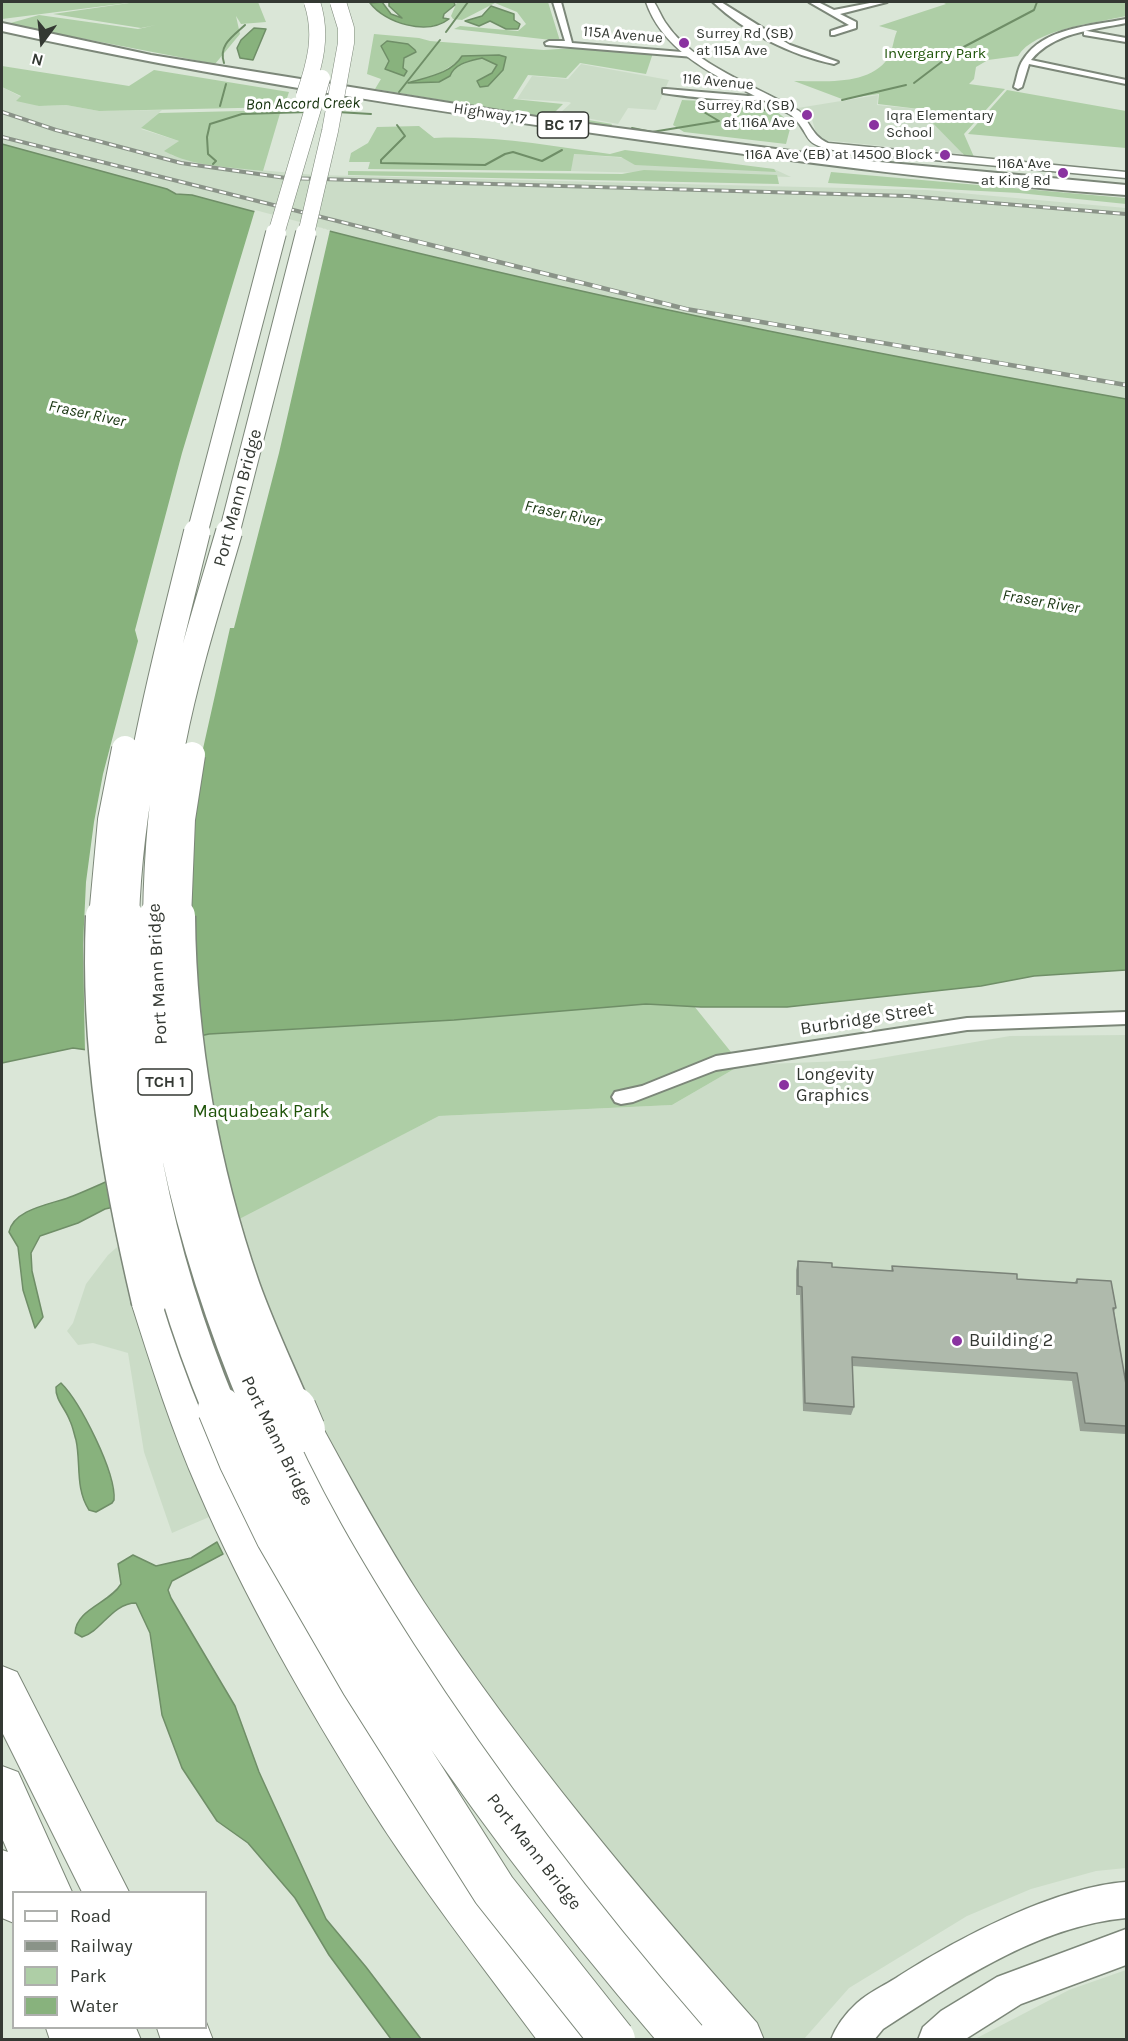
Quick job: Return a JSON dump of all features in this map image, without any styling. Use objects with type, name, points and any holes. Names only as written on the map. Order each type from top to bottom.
[{"type":"highway","points":[[312,2],[319,30],[316,59],[282,160],[199,453],[119,774],[104,880],[100,943],[101,1012],[106,1077],[128,1220],[149,1302],[175,1383],[213,1479],[276,1606],[316,1678],[386,1790],[470,1911],[567,2040]]},
{"type":"highway","name":"Port Mann Bridge","points":[[324,2],[332,29],[328,59],[296,161],[217,453],[174,628],[142,773],[127,878],[125,940],[126,1008],[141,1138],[156,1211],[177,1291],[204,1370],[242,1463],[306,1588],[345,1656],[493,1888],[613,2040]]},
{"type":"highway","name":"Port Mann Bridge","points":[[338,2],[346,28],[346,44],[324,161],[252,453],[177,721],[167,772],[155,876],[153,937],[156,1003],[173,1131],[188,1201],[209,1279],[237,1356],[275,1445],[340,1566],[447,1737],[517,1833],[685,2040]]},
{"type":"highway","points":[[351,2],[358,28],[359,43],[337,161],[269,453],[199,721],[189,772],[178,874],[177,934],[187,1049],[199,1124],[237,1268],[265,1344],[303,1430],[368,1549],[475,1713],[559,1825],[682,1975],[740,2040]]},
{"type":"highway","name":"Highway 17","points":[[2,29],[151,60],[554,124],[858,165],[1126,190]]},
{"type":"highway","name":"Highway 17","points":[[2,29],[192,71],[697,149],[868,170],[1126,194]]},
{"type":"highway","points":[[2,1687],[105,1891]]},
{"type":"highway","points":[[2,1788],[48,1891]]},
{"type":"highway","points":[[2,1873],[12,1896]]},
{"type":"main road","points":[[849,2040],[870,2016],[941,1970],[1047,1918],[1110,1901],[1126,1900]]},
{"type":"main road","points":[[936,2040],[954,2024],[1010,1990],[1126,1947]]},
{"type":"street","points":[[557,2],[568,44]]},
{"type":"street","points":[[650,2],[664,27],[694,55],[802,118],[809,136],[820,145],[1126,175]]},
{"type":"street","points":[[717,2],[785,46],[814,58],[834,62]]},
{"type":"street","points":[[813,2],[853,24],[852,28],[834,33]]},
{"type":"street","points":[[832,13],[883,2]]},
{"type":"street","points":[[1018,87],[1026,61],[1039,46],[1057,37],[1126,21]]},
{"type":"street","points":[[1080,31],[1126,40]]},
{"type":"street","name":"115A Avenue","points":[[549,43],[694,55]]},
{"type":"street","points":[[1026,61],[1126,82]]},
{"type":"street","name":"116 Avenue","points":[[666,91],[754,99],[767,98]]},
{"type":"street","name":"Burbridge Street","points":[[621,1097],[641,1094],[701,1066],[730,1060],[967,1024],[1126,1018]]},
{"type":"shaded area","points":[[581,64],[669,80],[656,110],[628,108],[618,124],[560,113],[571,103],[569,102],[517,99],[532,76],[568,79]]},
{"type":"shaded area","points":[[2,87],[39,106],[66,105],[99,111],[162,110],[141,129],[179,141],[171,155],[215,166],[315,175],[927,190],[1126,208],[1126,399],[900,359],[682,315],[321,231],[192,195],[176,194],[167,189],[2,144]]},
{"type":"shaded area","name":"Iqra Elementary School","points":[[878,95],[877,105],[918,109],[962,150],[962,154],[823,140],[816,133],[811,116],[798,108]]},
{"type":"shaded area","points":[[573,154],[774,169],[791,177],[571,171]]},
{"type":"shaded area","points":[[1126,1035],[1126,1868],[1096,1871],[1031,1889],[967,1916],[849,1988],[804,2039],[746,2039],[489,1726],[332,1464],[172,1533],[144,1452],[128,1353],[93,1343],[78,1345],[67,1331],[73,1323],[86,1284],[108,1255],[195,1179],[214,1231],[439,1116],[672,1105],[741,1065],[869,1060],[1010,1036]]},
{"type":"shaded area","points":[[1126,1970],[1126,2039],[975,2039],[1069,1990]]},
{"type":"green space","points":[[2,2],[136,2],[2,19]]},
{"type":"green space","points":[[136,2],[258,2],[266,22],[241,24],[236,16],[240,34],[215,64],[7,24],[39,15],[138,29],[156,25],[141,28],[53,14]]},
{"type":"green space","points":[[457,2],[548,2],[560,41],[454,29],[460,26],[518,31],[526,24],[517,12],[495,3],[462,20],[453,19],[451,16]]},
{"type":"green space","name":"Invergarry Park","points":[[942,2],[1126,2],[1126,16],[1052,33],[1026,47],[1018,56],[988,60],[976,67],[974,79],[969,84],[1005,89],[964,134],[974,157],[965,156],[919,109],[878,104],[879,94],[842,99],[794,81],[845,80],[870,73],[888,58],[897,31],[879,26],[946,4]]},
{"type":"green space","points":[[374,34],[544,50],[574,48],[653,53],[646,74],[580,63],[566,78],[528,75],[513,99],[563,104],[553,114],[612,124],[610,128],[375,89],[381,79],[367,74]],"holes":[[[477,55],[506,57],[503,70],[477,81],[492,73],[497,65],[482,58],[460,64],[439,82],[410,82],[434,77],[460,60]]]},
{"type":"green space","points":[[2,66],[129,86],[154,70],[289,92],[284,107],[99,111],[66,105],[39,106],[16,101],[21,96],[2,87]]},
{"type":"green space","points":[[1007,90],[1126,111],[1126,148],[968,134]]},
{"type":"green space","points":[[706,97],[752,102],[773,110],[791,125],[786,144],[684,132],[673,125],[682,100],[701,101]]},
{"type":"green space","points":[[281,110],[263,171],[212,166],[175,156],[164,151],[179,141],[141,128],[159,113]]},
{"type":"green space","points":[[419,126],[434,138],[500,140],[610,154],[625,150],[774,169],[776,172],[635,165],[621,157],[574,154],[571,171],[368,169],[370,162],[349,162],[351,153],[368,143],[377,127]]},
{"type":"green space","points":[[644,170],[777,175],[779,184],[348,175],[348,171],[622,174]]},
{"type":"green space","points":[[831,172],[1126,198],[1126,204],[1019,193],[828,183]]},
{"type":"green space","name":"Maquabeak Park","points":[[690,1001],[731,1052],[738,1053],[741,1065],[672,1105],[439,1116],[214,1232],[192,1024]]},
{"type":"water","points":[[382,2],[391,14],[402,18],[389,6],[389,2],[454,2],[455,5],[444,14],[443,18],[449,19],[440,24],[418,27],[386,16],[370,3]]},
{"type":"water","points":[[491,6],[514,14],[514,20],[520,24],[518,29],[506,29],[490,21],[479,26],[465,21],[482,16]]},
{"type":"water","points":[[254,28],[266,29],[253,60],[240,58],[237,48],[241,40]]},
{"type":"water","points":[[387,41],[408,44],[416,52],[404,58],[403,68],[407,71],[404,76],[385,69],[389,61],[381,46]]},
{"type":"water","points":[[499,55],[506,57],[503,70],[488,86],[480,87],[477,81],[492,73],[497,65],[482,58],[459,65],[450,76],[439,82],[408,83],[445,71],[462,56]]},
{"type":"water","name":"Fraser River","points":[[2,144],[167,189],[176,194],[192,195],[308,226],[540,282],[774,332],[1126,399],[1126,970],[1034,976],[981,986],[787,1007],[701,1007],[646,1004],[454,1020],[209,1034],[145,1048],[109,1053],[73,1048],[2,1063]]},
{"type":"water","points":[[117,1177],[127,1204],[105,1209],[78,1223],[40,1236],[31,1253],[32,1271],[43,1317],[35,1328],[23,1290],[18,1247],[9,1232],[12,1224],[26,1212],[73,1196]]},
{"type":"water","points":[[61,1383],[87,1421],[109,1473],[114,1500],[96,1512],[89,1510],[82,1493],[76,1440],[71,1423],[56,1392],[56,1387]]},
{"type":"water","points":[[217,1542],[223,1554],[172,1581],[168,1590],[171,1598],[235,1706],[259,1772],[326,1919],[421,2039],[391,2039],[329,1955],[295,1898],[248,1843],[217,1821],[182,1768],[162,1715],[150,1633],[136,1603],[128,1604],[113,1612],[89,1634],[82,1637],[75,1633],[81,1618],[116,1591],[121,1584],[118,1564],[133,1555],[156,1566],[191,1558]]},
{"type":"pier","points":[[255,210],[330,230],[279,453],[234,628],[230,628],[198,771],[108,1056],[85,1053],[83,945],[86,882],[103,774],[138,641],[135,630],[182,453]]},
{"type":"building","name":"Building 2","points":[[798,1261],[832,1263],[832,1267],[893,1271],[892,1266],[1017,1274],[1017,1279],[1077,1283],[1077,1279],[1111,1281],[1116,1308],[1113,1308],[1126,1384],[1126,1426],[1085,1423],[1077,1373],[852,1357],[854,1407],[805,1403],[802,1287],[798,1286]]},
{"type":"waterway","points":[[446,32],[468,2]]},
{"type":"waterway","name":"Bon Accord Creek","points":[[914,83],[956,51],[1034,10],[1037,2]]},
{"type":"waterway","points":[[224,63],[225,46],[245,25]]},
{"type":"waterway","points":[[399,92],[440,40]]},
{"type":"waterway","points":[[220,106],[226,84]]},
{"type":"waterway","name":"Bon Accord Creek","points":[[842,100],[906,85]]},
{"type":"waterway","name":"Bon Accord Creek","points":[[632,128],[652,132],[719,121],[702,111],[710,106],[777,111]]},
{"type":"waterway","name":"Bon Accord Creek","points":[[213,164],[216,161],[208,154],[207,137],[210,124],[242,114],[308,112]]},
{"type":"waterway","name":"Bon Accord Creek","points":[[337,112],[371,114]]},
{"type":"waterway","name":"Bon Accord Creek","points":[[397,125],[405,136],[381,160],[381,163],[485,165],[513,152],[542,161],[562,150]]},
{"type":"railway","points":[[2,112],[56,130],[181,163],[286,178],[907,196],[1126,214]]},
{"type":"railway","points":[[2,137],[389,234]]},
{"type":"railway","points":[[383,233],[686,309],[1126,385]]},
{"type":"place","name":"Surrey Rd (SB) at 115A Ave","points":[[684,43]]},
{"type":"place","name":"Surrey Rd (SB) at 116A Ave","points":[[807,115]]},
{"type":"place","name":"Iqra Elementary School","points":[[874,125]]},
{"type":"place","name":"116A Ave (EB) at 14500 Block","points":[[945,155]]},
{"type":"place","name":"116A Ave at King Rd","points":[[1063,173]]},
{"type":"place","name":"Longevity Graphics","points":[[784,1085]]},
{"type":"place","name":"Building 2","points":[[957,1341]]}]
